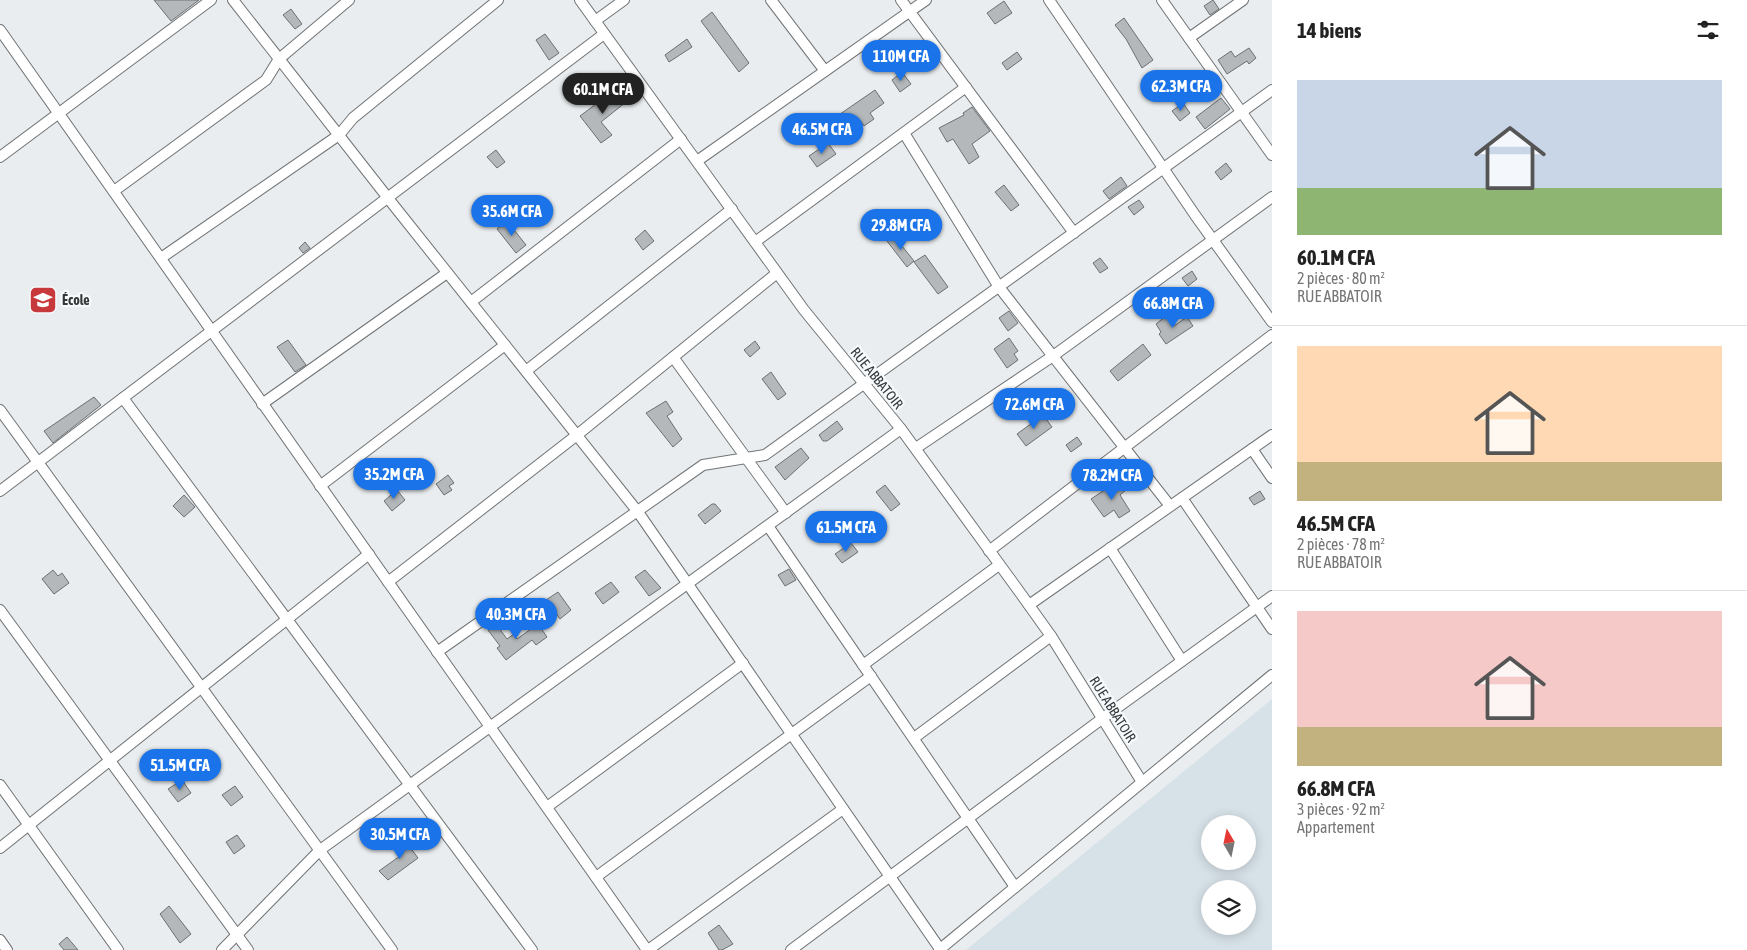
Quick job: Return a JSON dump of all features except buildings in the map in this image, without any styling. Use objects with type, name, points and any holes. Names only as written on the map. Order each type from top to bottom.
[{"type":"street","points":[[0,157],[211,0]]},
{"type":"street","points":[[233,0],[447,273],[638,512],[890,876],[939,950],[1272,675]]},
{"type":"street","points":[[114,191],[266,80],[279,59],[349,0]]},
{"type":"street","points":[[161,258],[339,135],[353,118],[498,0]]},
{"type":"street","name":"RUE ABBATOIR","points":[[580,0],[804,310],[916,448],[1029,605],[1051,636],[1142,782]]},
{"type":"street","points":[[595,21],[624,0]]},
{"type":"street","points":[[772,0],[825,71]]},
{"type":"street","points":[[901,0],[1074,232]]},
{"type":"street","points":[[697,162],[926,0]]},
{"type":"street","points":[[1049,0],[1163,168],[1272,322]]},
{"type":"street","points":[[1162,0],[1272,154]]},
{"type":"street","points":[[1222,0],[1229,10]]},
{"type":"street","points":[[1189,38],[1243,0]]},
{"type":"street","points":[[0,30],[648,950],[843,809]]},
{"type":"street","points":[[0,491],[604,34]]},
{"type":"street","points":[[755,242],[966,87]]},
{"type":"street","points":[[438,652],[703,465],[764,456],[1272,90]]},
{"type":"street","points":[[904,132],[1000,287],[1170,506]]},
{"type":"street","points":[[471,302],[681,139]]},
{"type":"street","points":[[916,448],[1053,356],[1272,198]]},
{"type":"street","points":[[526,371],[732,210]]},
{"type":"street","points":[[262,404],[447,273]]},
{"type":"street","points":[[388,582],[577,435],[777,273]]},
{"type":"street","points":[[989,551],[1272,335]]},
{"type":"street","points":[[320,486],[505,345]]},
{"type":"street","points":[[673,357],[786,513]]},
{"type":"street","points":[[123,398],[532,950]]},
{"type":"street","points":[[0,410],[392,950]]},
{"type":"street","points":[[222,950],[320,850],[901,429]]},
{"type":"street","points":[[1029,605],[1272,435]]},
{"type":"street","points":[[1252,449],[1272,478]]},
{"type":"street","points":[[1182,498],[1272,629]]},
{"type":"street","points":[[768,526],[1015,886]]},
{"type":"street","points":[[1110,548],[1182,661]]},
{"type":"street","points":[[0,848],[369,554]]},
{"type":"street","points":[[864,665],[999,565]]},
{"type":"street","points":[[791,950],[1103,718],[1272,596]]},
{"type":"street","points":[[0,610],[248,950]]},
{"type":"street","points":[[914,738],[1051,636]]},
{"type":"street","points":[[547,807],[743,663]]},
{"type":"street","points":[[596,878],[871,676]]},
{"type":"street","points":[[0,785],[118,950]]},
{"type":"street","points":[[0,940],[7,950]]},
{"type":"shaded area","points":[[1272,699],[1272,950],[966,950]]},
{"type":"place","name":"École","points":[[43,300]]}]
